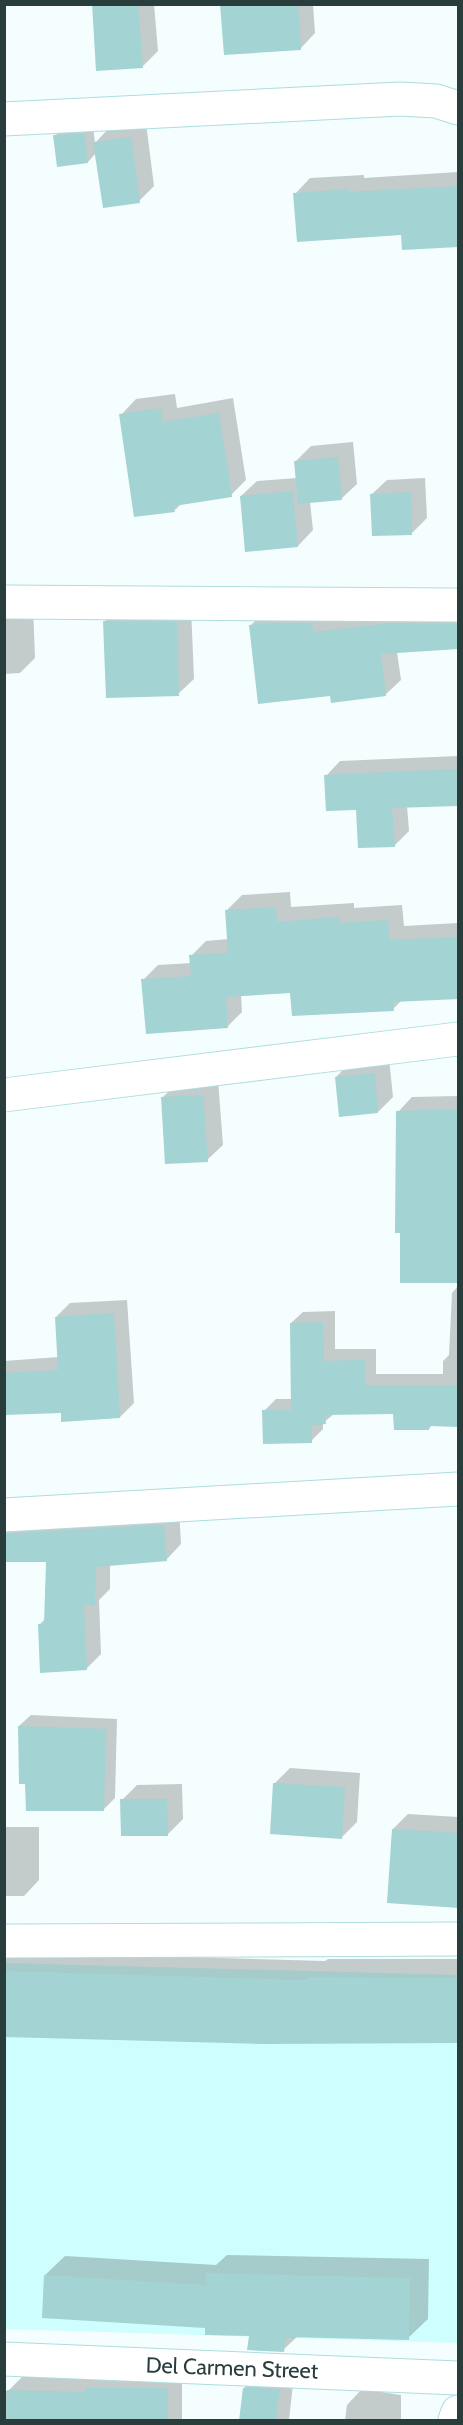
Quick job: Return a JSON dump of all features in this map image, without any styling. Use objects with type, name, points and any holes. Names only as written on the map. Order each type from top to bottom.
[{"type":"street","points":[[4,119],[400,99],[436,101],[459,108]]},
{"type":"street","points":[[4,602],[459,604]]},
{"type":"street","points":[[4,1095],[459,1039]]},
{"type":"street","points":[[4,1515],[459,1489]]},
{"type":"street","points":[[4,1941],[459,1939]]},
{"type":"street","name":"Del Carmen Street","points":[[4,2359],[459,2378]]},
{"type":"street","points":[[455,2421],[459,2412]]},
{"type":"shaded area","points":[[5,1963],[458,1975],[458,2343],[5,2329]]},
{"type":"building","points":[[92,4],[138,4],[143,68],[96,71]]},
{"type":"building","points":[[220,4],[298,4],[301,50],[224,55]]},
{"type":"building","points":[[85,134],[88,163],[57,167],[53,135]]},
{"type":"building","points":[[131,137],[140,203],[103,208],[93,142]]},
{"type":"building","points":[[459,186],[459,247],[402,250],[401,235],[297,242],[293,193]]},
{"type":"building","points":[[161,408],[163,422],[219,413],[232,497],[174,506],[175,512],[134,517],[119,414]]},
{"type":"building","points":[[338,457],[342,500],[298,504],[294,461]]},
{"type":"building","points":[[293,491],[298,547],[245,552],[240,496]]},
{"type":"building","points":[[411,492],[412,535],[372,536],[370,494]]},
{"type":"building","points":[[103,621],[177,622],[179,696],[106,698]]},
{"type":"building","points":[[312,623],[313,632],[391,623],[459,624],[459,649],[381,654],[386,696],[331,703],[330,696],[258,704],[249,625]]},
{"type":"building","points":[[459,769],[459,806],[392,808],[395,847],[358,848],[356,810],[326,811],[324,775]]},
{"type":"building","points":[[276,907],[277,922],[339,917],[340,923],[388,920],[389,940],[459,937],[459,999],[393,1002],[394,1011],[292,1016],[290,993],[226,997],[228,1028],[146,1034],[141,979],[191,976],[189,955],[228,953],[225,910]]},
{"type":"building","points":[[375,1073],[378,1113],[339,1117],[335,1077]]},
{"type":"building","points":[[203,1095],[208,1162],[165,1164],[161,1097]]},
{"type":"building","points":[[459,1109],[459,1283],[400,1283],[400,1233],[395,1233],[396,1111]]},
{"type":"building","points":[[114,1313],[120,1418],[61,1422],[61,1413],[4,1415],[4,1373],[58,1370],[55,1317]]},
{"type":"building","points":[[323,1322],[324,1361],[365,1360],[365,1385],[459,1385],[459,1427],[429,1426],[429,1430],[394,1430],[393,1414],[325,1415],[326,1424],[312,1425],[312,1443],[263,1444],[262,1410],[291,1410],[290,1323]]},
{"type":"building","points":[[164,1525],[167,1561],[96,1567],[95,1606],[84,1605],[87,1670],[40,1673],[38,1624],[44,1624],[46,1562],[4,1562],[4,1534]]},
{"type":"building","points":[[18,1726],[106,1729],[104,1811],[26,1811],[25,1784],[19,1784]]},
{"type":"building","points":[[273,1783],[345,1787],[342,1839],[270,1834]]},
{"type":"building","points":[[120,1799],[167,1799],[168,1836],[121,1836]]},
{"type":"building","points":[[392,1829],[459,1833],[459,1908],[387,1903]]},
{"type":"building","points":[[4,1971],[307,1980],[307,1977],[459,1978],[459,2043],[263,2044],[4,2037]]},
{"type":"building","points":[[206,2273],[410,2278],[409,2340],[286,2337],[284,2352],[247,2350],[249,2336],[205,2335],[205,2328],[42,2318],[44,2275],[206,2285]]},
{"type":"building","points":[[86,2388],[168,2388],[168,2421],[6,2421],[7,2390],[86,2392]]},
{"type":"building","points":[[243,2388],[280,2389],[276,2421],[239,2421]]}]
